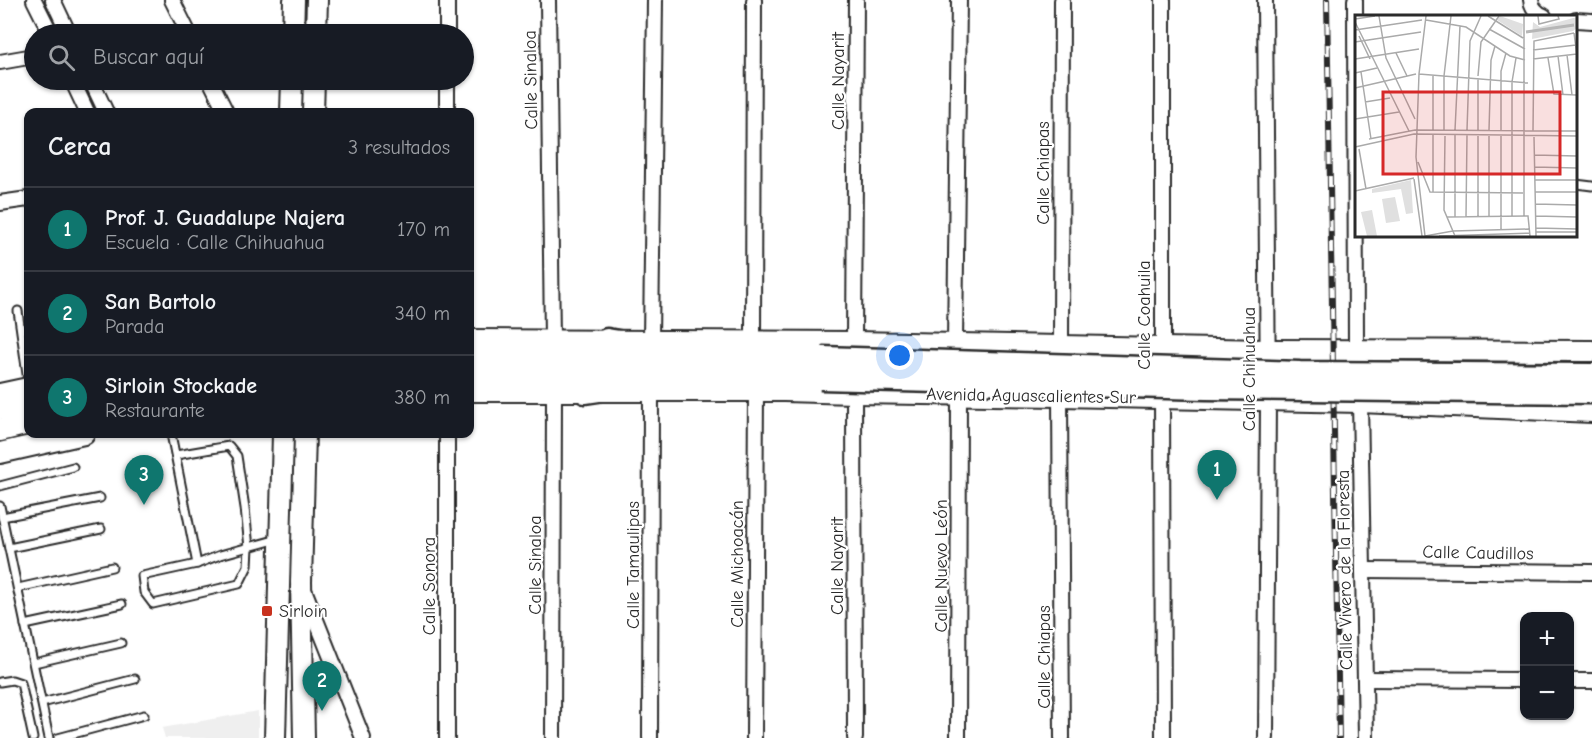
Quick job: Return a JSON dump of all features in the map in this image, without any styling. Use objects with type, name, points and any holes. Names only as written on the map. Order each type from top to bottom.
[{"type":"main road","points":[[585,392],[619,386],[655,384],[681,366],[661,347],[635,346],[607,340]]},
{"type":"main road","name":"Avenida Aguascalientes Sur","points":[[474,357],[556,366]]},
{"type":"main road","name":"Avenida Aguascalientes Sur","points":[[474,374],[556,366],[681,366],[1592,375]]},
{"type":"main road","name":"Avenida Aguascalientes Sur","points":[[821,368],[1206,388],[1592,392]]},
{"type":"main road","points":[[0,408],[24,404]]},
{"type":"main road","points":[[0,430],[24,424]]},
{"type":"street","points":[[34,0],[46,24]]},
{"type":"street","points":[[53,0],[64,24]]},
{"type":"street","points":[[172,0],[184,24]]},
{"type":"street","points":[[293,24],[294,0]]},
{"type":"street","points":[[316,0],[316,24]]},
{"type":"street","points":[[447,0],[447,24]]},
{"type":"street","name":"Calle Sinaloa","points":[[549,0],[556,366],[553,738]]},
{"type":"street","points":[[651,341],[655,0]]},
{"type":"street","points":[[753,341],[754,0]]},
{"type":"street","name":"Calle Nayarit","points":[[854,342],[856,0]]},
{"type":"street","points":[[955,344],[959,0]]},
{"type":"street","name":"Calle Chiapas","points":[[1061,345],[1062,0]]},
{"type":"street","name":"Calle Coahuila","points":[[1163,0],[1161,398],[1163,738]]},
{"type":"street","name":"Calle Chihuahua","points":[[1265,0],[1268,400],[1266,738]]},
{"type":"street","points":[[1355,0],[1355,15]]},
{"type":"street","points":[[1531,0],[1531,5],[1540,15]]},
{"type":"street","points":[[1577,20],[1592,21]]},
{"type":"street","points":[[0,62],[24,58]]},
{"type":"street","points":[[77,90],[85,108]]},
{"type":"street","points":[[96,90],[104,108]]},
{"type":"street","points":[[215,90],[224,108]]},
{"type":"street","points":[[291,108],[292,90]]},
{"type":"street","points":[[314,90],[314,108]]},
{"type":"street","points":[[447,90],[447,108]]},
{"type":"street","points":[[0,203],[24,200]]},
{"type":"street","points":[[1356,237],[1356,350]]},
{"type":"street","name":"Avenida Aguascalientes Sur","points":[[474,390],[556,366],[607,340],[1061,345],[1267,350],[1592,351]]},
{"type":"street","name":"Avenida Aguascalientes Sur","points":[[474,341],[556,366],[585,392],[756,391],[1268,400],[1592,412]]},
{"type":"street","points":[[1451,351],[1451,406]]},
{"type":"street","points":[[0,394],[24,389]]},
{"type":"street","name":"Calle Tamaulipas","points":[[650,738],[651,391]]},
{"type":"street","name":"Calle Michoacán","points":[[754,738],[756,391]]},
{"type":"street","name":"Calle Nayarit","points":[[854,393],[855,738]]},
{"type":"street","name":"Calle Nuevo León","points":[[958,738],[959,394]]},
{"type":"street","name":"Calle Chiapas","points":[[1060,396],[1062,738]]},
{"type":"street","name":"Calle Vivero de la Floresta","points":[[1360,402],[1366,738]]},
{"type":"street","points":[[0,453],[66,438]]},
{"type":"street","points":[[275,738],[283,438]]},
{"type":"street","points":[[304,738],[301,582],[305,438]]},
{"type":"street","name":"Calle Sonora","points":[[447,438],[447,738]]},
{"type":"street","name":"Calle Caudillos","points":[[1363,570],[1592,573]]},
{"type":"street","points":[[301,582],[363,738]]},
{"type":"street","points":[[1365,679],[1520,680]]},
{"type":"street","points":[[1574,681],[1592,681]]},
{"type":"lane","points":[[1577,184],[1592,186]]},
{"type":"lane","points":[[18,311],[24,353]]},
{"type":"lane","points":[[172,438],[197,564]]},
{"type":"lane","points":[[176,454],[229,446],[237,456],[245,507],[249,548],[248,567],[239,584],[153,604],[144,592],[142,576],[197,564],[220,555],[249,548],[281,538]]},
{"type":"lane","points":[[0,486],[73,467]]},
{"type":"lane","points":[[2,517],[100,498]]},
{"type":"lane","points":[[0,506],[49,738]]},
{"type":"lane","points":[[9,548],[101,530]]},
{"type":"lane","points":[[18,588],[112,567]]},
{"type":"lane","points":[[25,625],[122,604]]},
{"type":"lane","points":[[33,663],[121,643]]},
{"type":"lane","points":[[42,703],[135,679]]},
{"type":"lane","points":[[0,682],[12,680],[21,683],[33,738]]},
{"type":"lane","points":[[58,738],[144,715]]},
{"type":"shaded area","points":[[258,711],[258,738],[165,738],[162,728]]},
{"type":"railway","points":[[1327,0],[1339,738]]},
{"type":"place","name":"Prof. J. Guadalupe Najera","points":[[1217,500]]},
{"type":"place","name":"Sirloin Stockade","points":[[144,505]]},
{"type":"place","name":"Sirloin","points":[[267,611]]},
{"type":"place","name":"San Bartolo","points":[[322,711]]}]
